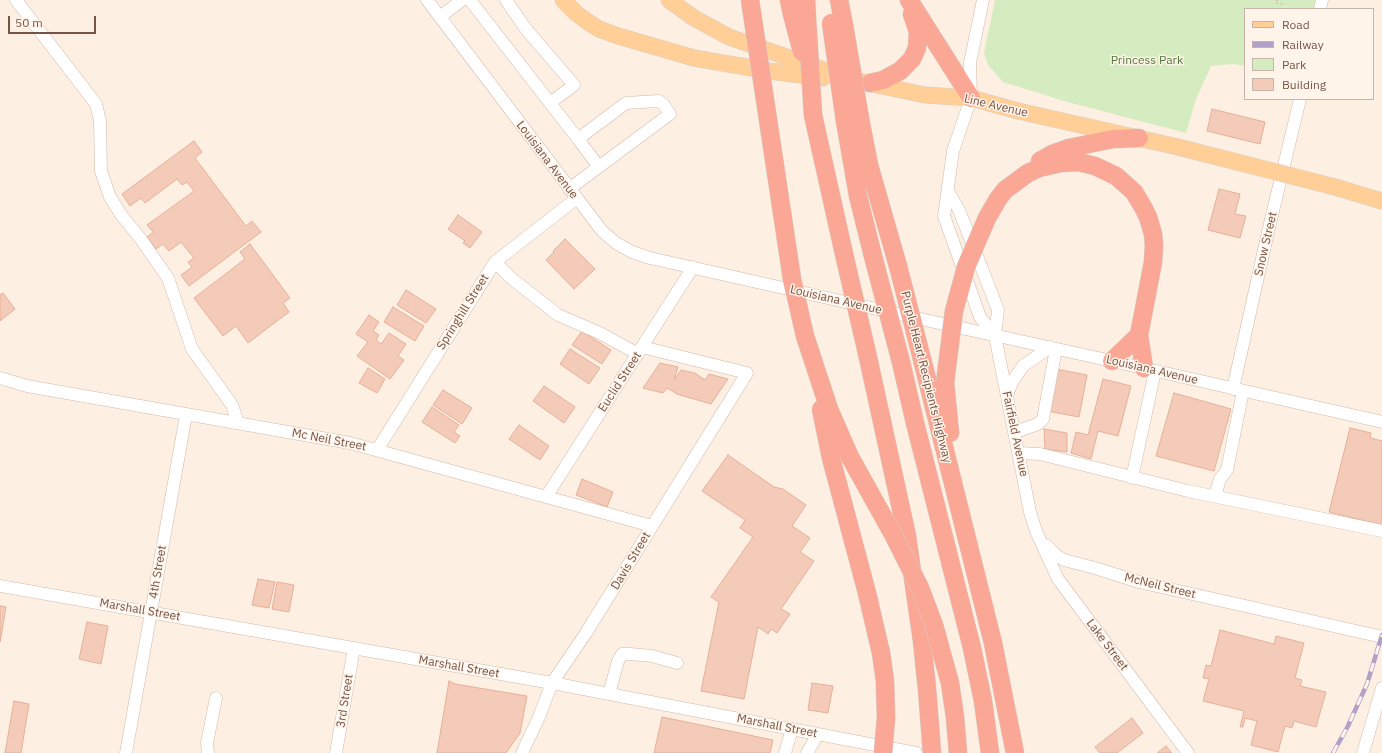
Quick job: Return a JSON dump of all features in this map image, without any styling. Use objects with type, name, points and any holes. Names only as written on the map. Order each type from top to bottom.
[{"type":"highway","points":[[750,0],[792,279],[805,336],[829,409],[850,457],[894,536],[920,588],[934,624],[950,683],[958,753]]},
{"type":"highway","points":[[806,0],[796,11],[802,52],[811,76],[814,115],[907,536],[922,641],[932,753]]},
{"type":"highway","points":[[828,0],[838,24]]},
{"type":"highway","points":[[839,0],[838,24],[853,123],[858,196],[966,621],[983,701],[990,753]]},
{"type":"highway","points":[[861,82],[883,80],[900,71],[912,60],[917,48],[918,32],[908,0]]},
{"type":"highway","points":[[908,0],[972,98]]},
{"type":"highway","name":"Purple Heart Recipients Highway","points":[[853,123],[869,165],[898,266],[923,363],[993,643],[1014,753]]},
{"type":"highway","points":[[966,536],[949,428],[945,383],[954,311],[966,267],[987,218],[1002,194],[1027,170],[1052,154],[1069,148],[1113,139],[1139,138]]},
{"type":"highway","points":[[1002,194],[1028,173],[1039,168],[1060,163],[1078,162],[1106,170],[1116,176],[1134,192],[1148,217],[1153,234],[1154,245],[1153,262],[1138,335],[1149,370]]},
{"type":"highway","points":[[1112,361],[1138,335]]},
{"type":"highway","points":[[819,379],[820,405],[831,458],[871,608],[881,653],[885,681],[886,718],[883,753]]},
{"type":"main road","points":[[563,0],[577,14],[600,29],[618,36],[694,58],[816,78],[861,82]]},
{"type":"main road","name":"Line Avenue","points":[[669,0],[694,18],[729,37],[861,82],[925,95],[972,98],[1018,111],[1178,147],[1335,187],[1382,201]]},
{"type":"street","points":[[16,0],[94,101],[100,121],[101,171],[110,197],[122,216],[140,238],[168,278],[192,350],[232,405],[238,423]]},
{"type":"street","name":"Louisiana Avenue","points":[[427,0],[602,231],[616,243],[632,252],[650,258],[693,268],[1382,422]]},
{"type":"street","points":[[440,17],[462,0]]},
{"type":"street","points":[[470,0],[599,167]]},
{"type":"street","points":[[506,0],[526,29],[574,85],[550,103]]},
{"type":"street","name":"Fairfield Avenue","points":[[983,0],[970,63],[972,98],[953,151],[944,216],[980,317],[995,336]]},
{"type":"street","name":"Snow Street","points":[[1215,496],[1220,479],[1227,470],[1238,390],[1268,232],[1300,100]]},
{"type":"street","name":"Springhill Street","points":[[377,450],[495,262],[573,193],[599,167],[670,114],[664,105],[659,101],[626,103],[578,139]]},
{"type":"street","name":"Fairfield Avenue","points":[[948,191],[959,210],[998,310],[995,336],[1030,512],[1036,531]]},
{"type":"street","points":[[495,262],[511,278],[558,315],[640,350]]},
{"type":"street","name":"Euclid Street","points":[[546,497],[693,268]]},
{"type":"street","points":[[1007,396],[1012,382],[1023,366],[1053,348]]},
{"type":"street","points":[[1015,432],[1038,424],[1043,419],[1053,348]]},
{"type":"street","name":"Davis Street","points":[[522,753],[539,717],[552,684],[586,633],[747,373],[640,350]]},
{"type":"street","points":[[1132,478],[1149,370]]},
{"type":"street","name":"Mc Neil Street","points":[[0,378],[27,386],[330,439],[377,450],[652,526]]},
{"type":"street","name":"4th Street","points":[[126,753],[186,415]]},
{"type":"street","points":[[1019,453],[1040,454],[1132,478],[1382,531]]},
{"type":"street","name":"McNeil Street","points":[[1036,531],[1056,555],[1073,563],[1095,568],[1139,582],[1382,637]]},
{"type":"street","name":"Lake Street","points":[[1036,531],[1058,580],[1188,753]]},
{"type":"street","name":"Marshall Street","points":[[0,586],[609,694],[908,752]]},
{"type":"street","name":"3rd Street","points":[[336,753],[354,648]]},
{"type":"street","points":[[609,694],[618,661],[622,654],[652,656],[677,663]]},
{"type":"street","points":[[1363,753],[1382,688]]},
{"type":"street","points":[[208,753],[207,743],[216,698]]},
{"type":"street","points":[[785,753],[792,729]]},
{"type":"street","points":[[807,753],[818,734]]},
{"type":"path","points":[[1277,0],[1276,2],[1285,4]]},
{"type":"green space","name":"Princess Park","points":[[995,0],[1316,0],[1314,8],[1244,8],[1244,66],[1234,64],[1211,66],[1196,99],[1186,133],[1064,101],[1003,82],[988,65],[984,53]]},
{"type":"building","points":[[1212,109],[1265,122],[1260,144],[1207,131]]},
{"type":"building","points":[[194,141],[202,152],[195,158],[246,226],[252,221],[261,232],[189,286],[181,275],[192,267],[188,262],[194,258],[181,242],[169,251],[163,244],[156,249],[147,237],[153,232],[147,225],[194,191],[187,182],[182,185],[177,179],[145,203],[141,198],[130,206],[122,194]]},
{"type":"building","points":[[1219,189],[1240,194],[1235,214],[1246,216],[1240,238],[1208,230]]},
{"type":"building","points":[[458,215],[482,232],[470,248],[463,243],[465,241],[448,229]]},
{"type":"building","points":[[565,239],[595,269],[574,289],[546,260]]},
{"type":"building","points":[[250,244],[290,298],[283,303],[289,312],[248,343],[236,326],[223,336],[194,298],[245,259],[240,252]]},
{"type":"building","points":[[406,290],[436,309],[426,323],[397,305]]},
{"type":"building","points":[[3,293],[15,309],[0,321],[0,295]]},
{"type":"building","points":[[393,307],[424,326],[415,341],[384,322]]},
{"type":"building","points":[[369,315],[379,322],[373,331],[379,335],[376,340],[381,344],[389,333],[406,344],[398,356],[404,360],[390,379],[357,356],[368,342],[356,334]]},
{"type":"building","points":[[582,331],[611,350],[602,364],[572,345]]},
{"type":"building","points":[[570,349],[600,368],[589,384],[560,364]]},
{"type":"building","points":[[660,363],[678,367],[674,380],[681,370],[695,373],[705,380],[709,374],[728,379],[711,404],[677,394],[667,388],[663,393],[643,388]]},
{"type":"building","points":[[368,368],[385,379],[377,393],[359,383]]},
{"type":"building","points":[[1056,369],[1087,375],[1079,417],[1047,411]]},
{"type":"building","points":[[1103,379],[1131,386],[1118,436],[1098,431],[1091,459],[1071,453],[1076,432],[1088,435]]},
{"type":"building","points":[[544,386],[575,407],[564,423],[533,401]]},
{"type":"building","points":[[443,390],[472,408],[462,424],[433,405]]},
{"type":"building","points":[[1174,393],[1231,409],[1214,471],[1156,456]]},
{"type":"building","points":[[432,407],[459,425],[454,432],[460,436],[455,443],[422,422]]},
{"type":"building","points":[[519,425],[549,446],[540,460],[509,439]]},
{"type":"building","points":[[1350,428],[1371,433],[1370,438],[1382,441],[1382,525],[1329,512]]},
{"type":"building","points":[[1044,429],[1067,433],[1067,452],[1045,449]]},
{"type":"building","points":[[728,455],[774,487],[783,489],[806,505],[792,526],[810,538],[800,552],[814,561],[781,609],[790,614],[777,633],[771,629],[768,634],[758,627],[744,699],[701,691],[719,602],[711,597],[753,537],[740,528],[745,520],[702,491]]},
{"type":"building","points":[[582,479],[613,492],[607,507],[576,495]]},
{"type":"building","points":[[258,579],[275,582],[269,608],[252,605]]},
{"type":"building","points":[[277,582],[294,585],[289,612],[272,609]]},
{"type":"building","points":[[0,606],[6,607],[0,642]]},
{"type":"building","points":[[87,622],[108,626],[101,664],[79,659]]},
{"type":"building","points":[[1220,630],[1274,644],[1276,636],[1304,643],[1295,678],[1302,680],[1300,686],[1326,692],[1316,727],[1294,721],[1292,728],[1285,726],[1278,752],[1251,745],[1257,721],[1245,718],[1243,727],[1240,727],[1244,711],[1203,701],[1209,679],[1203,678],[1206,665],[1211,666]]},
{"type":"building","points":[[449,681],[455,684],[527,696],[520,733],[506,753],[437,753]]},
{"type":"building","points":[[812,683],[833,686],[828,713],[808,710]]},
{"type":"building","points":[[14,701],[29,704],[21,753],[5,753]]},
{"type":"building","points":[[662,717],[773,740],[770,753],[654,753]]},
{"type":"building","points":[[1132,718],[1143,733],[1117,753],[1100,753],[1095,747]]},
{"type":"building","points":[[1166,746],[1172,753],[1157,753]]},
{"type":"railway","points":[[1333,753],[1348,726],[1367,684],[1382,635]]}]
